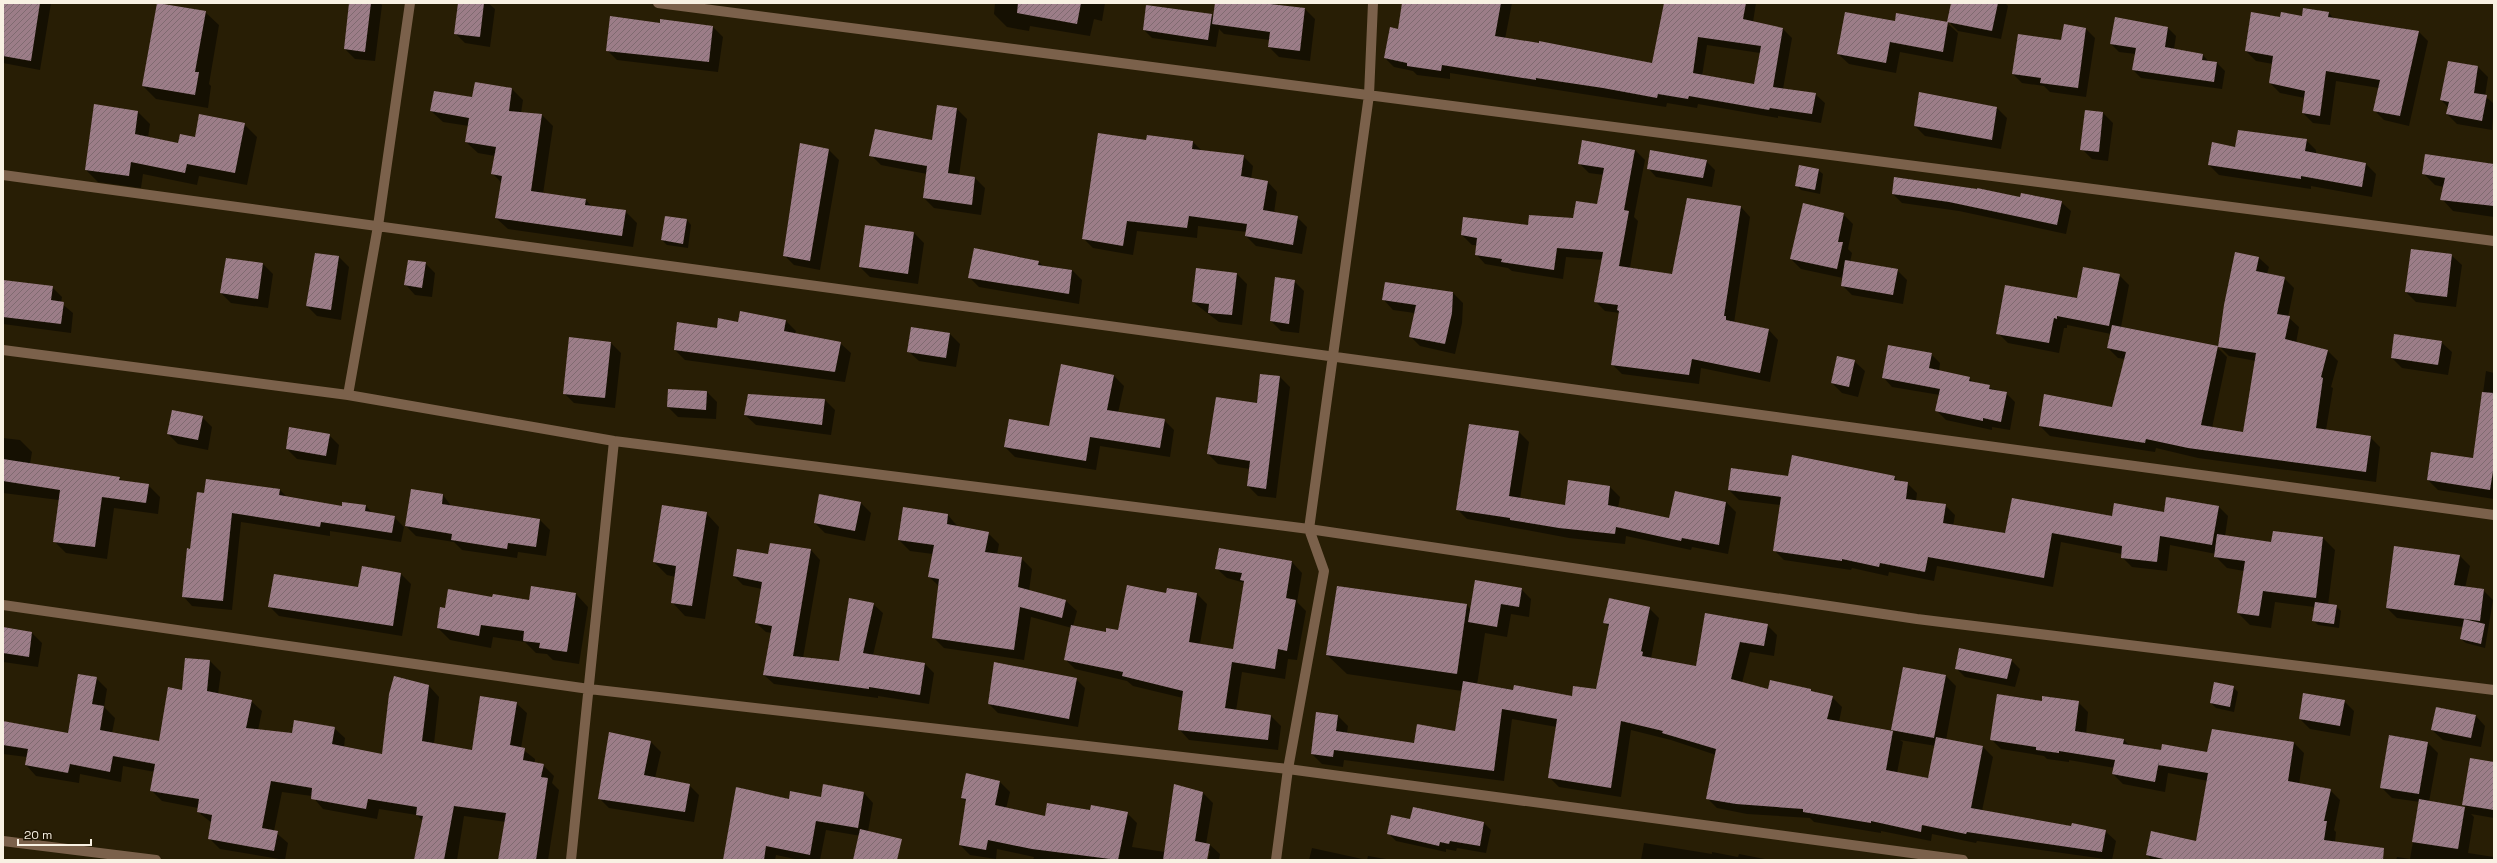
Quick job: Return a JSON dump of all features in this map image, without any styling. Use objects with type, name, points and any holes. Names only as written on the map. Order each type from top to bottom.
[{"type":"street","points":[[348,395],[378,226],[410,3]]},
{"type":"street","points":[[658,3],[2494,240]]},
{"type":"street","points":[[1276,860],[1288,769],[1324,571],[1309,529],[1369,95],[1373,3]]},
{"type":"street","points":[[3,175],[2494,515]]},
{"type":"street","points":[[3,350],[348,395],[614,441],[1309,529],[1917,619],[2494,690]]},
{"type":"street","points":[[571,860],[614,441]]},
{"type":"street","points":[[3,605],[589,689],[1288,769],[1963,860]]},
{"type":"street","points":[[3,841],[156,860]]},
{"type":"building","points":[[3,3],[40,3],[31,61],[3,56]]},
{"type":"building","points":[[157,3],[206,11],[195,72],[199,72],[195,95],[142,86]]},
{"type":"building","points":[[349,3],[371,3],[365,52],[344,49]]},
{"type":"building","points":[[458,3],[484,3],[480,37],[454,34]]},
{"type":"building","points":[[1018,3],[1081,3],[1077,24],[1017,13]]},
{"type":"building","points":[[1215,3],[1262,3],[1305,8],[1300,51],[1268,47],[1270,32],[1212,24]]},
{"type":"building","points":[[1402,3],[1501,3],[1495,36],[1539,43],[1539,41],[1652,63],[1664,3],[1746,3],[1743,19],[1783,28],[1773,87],[1816,93],[1812,114],[1770,108],[1769,110],[1689,96],[1688,99],[1658,94],[1657,98],[1603,88],[1536,78],[1536,80],[1442,65],[1441,71],[1407,66],[1407,63],[1384,58],[1390,27],[1398,29]],"holes":[[[1698,37],[1761,46],[1754,84],[1693,73]]]},
{"type":"building","points":[[1951,3],[1998,3],[1992,31],[1947,22]]},
{"type":"building","points":[[1146,5],[1212,14],[1208,40],[1143,30]]},
{"type":"building","points":[[2303,8],[2329,12],[2328,17],[2419,31],[2400,116],[2373,111],[2380,80],[2326,71],[2320,116],[2302,113],[2305,91],[2269,83],[2273,56],[2245,51],[2251,12],[2280,17],[2281,12],[2302,16]]},
{"type":"building","points":[[1845,12],[1895,21],[1896,13],[1948,22],[1943,52],[1890,42],[1886,63],[1837,54]]},
{"type":"building","points":[[610,16],[660,23],[660,19],[713,26],[709,62],[606,51]]},
{"type":"building","points":[[2115,17],[2168,27],[2165,47],[2203,54],[2202,60],[2217,62],[2214,82],[2132,70],[2136,48],[2110,44]]},
{"type":"building","points":[[2064,24],[2086,28],[2078,88],[2040,83],[2041,78],[2012,74],[2018,34],[2061,40]]},
{"type":"building","points":[[2448,61],[2478,66],[2474,93],[2487,95],[2482,121],[2446,114],[2449,102],[2440,100]]},
{"type":"building","points":[[475,82],[512,88],[509,111],[542,114],[531,191],[586,199],[585,205],[626,210],[622,236],[495,218],[502,176],[491,174],[496,147],[465,142],[469,118],[430,111],[434,91],[472,97]]},
{"type":"building","points":[[1919,92],[1997,107],[1992,140],[1914,126]]},
{"type":"building","points":[[94,104],[138,111],[135,134],[178,143],[180,134],[195,137],[199,114],[245,123],[235,173],[187,164],[185,173],[131,162],[129,176],[85,170]]},
{"type":"building","points":[[937,105],[957,108],[948,173],[975,177],[972,205],[923,198],[927,166],[869,156],[875,129],[932,140]]},
{"type":"building","points":[[2085,110],[2103,112],[2099,152],[2080,150]]},
{"type":"building","points":[[2238,130],[2307,139],[2305,151],[2366,163],[2362,187],[2301,176],[2301,179],[2208,165],[2212,142],[2235,147]]},
{"type":"building","points":[[1098,133],[1146,140],[1147,135],[1193,141],[1192,149],[1244,155],[1241,176],[1268,181],[1263,210],[1298,216],[1293,245],[1245,236],[1247,224],[1189,216],[1187,228],[1127,221],[1123,246],[1082,239]]},
{"type":"building","points":[[1582,140],[1635,150],[1624,210],[1629,211],[1619,266],[1672,274],[1687,198],[1741,206],[1724,316],[1726,316],[1726,320],[1769,329],[1760,373],[1692,359],[1689,375],[1611,365],[1619,311],[1617,310],[1618,305],[1594,302],[1603,252],[1557,248],[1554,270],[1501,262],[1502,259],[1475,255],[1477,238],[1461,235],[1463,217],[1528,225],[1529,215],[1573,218],[1576,201],[1597,204],[1604,168],[1578,164]]},
{"type":"building","points":[[800,143],[829,149],[810,261],[783,256]]},
{"type":"building","points":[[1650,150],[1707,160],[1703,178],[1647,169]]},
{"type":"building","points":[[2425,154],[2494,164],[2494,206],[2440,200],[2445,178],[2422,174]]},
{"type":"building","points":[[1799,165],[1819,169],[1815,190],[1795,186]]},
{"type":"building","points":[[1894,177],[1977,188],[2020,197],[2021,193],[2062,201],[2057,225],[1949,202],[1892,194]]},
{"type":"building","points":[[1803,203],[1844,213],[1838,242],[1843,242],[1837,269],[1790,259]]},
{"type":"building","points":[[665,216],[687,219],[683,244],[661,240]]},
{"type":"building","points":[[865,225],[914,232],[908,274],[859,267]]},
{"type":"building","points":[[974,248],[1039,261],[1038,265],[1072,270],[1069,294],[968,278]]},
{"type":"building","points":[[2411,249],[2452,254],[2447,297],[2405,292]]},
{"type":"building","points":[[2235,252],[2259,257],[2256,271],[2285,277],[2277,314],[2290,316],[2285,339],[2328,350],[2321,377],[2323,378],[2316,428],[2371,436],[2366,472],[2188,448],[2146,439],[2145,443],[2039,426],[2044,394],[2112,407],[2126,352],[2107,348],[2112,325],[2218,346],[2201,425],[2243,432],[2256,353],[2218,347],[2224,305]]},
{"type":"building","points":[[315,253],[339,256],[331,310],[306,306]]},
{"type":"building","points":[[226,258],[263,263],[258,299],[220,293]]},
{"type":"building","points":[[408,260],[426,262],[422,288],[404,285]]},
{"type":"building","points":[[1845,260],[1898,269],[1893,295],[1841,286]]},
{"type":"building","points":[[2083,267],[2120,274],[2109,326],[2057,316],[2057,319],[2054,318],[2049,343],[1996,334],[2005,285],[2077,298]]},
{"type":"building","points":[[1196,268],[1237,273],[1232,315],[1208,313],[1209,304],[1192,302]]},
{"type":"building","points":[[1275,277],[1295,280],[1289,324],[1270,321]]},
{"type":"building","points":[[3,280],[53,286],[51,300],[64,302],[61,324],[3,317]]},
{"type":"building","points":[[1385,282],[1453,292],[1452,313],[1445,344],[1409,337],[1416,305],[1382,300]]},
{"type":"building","points":[[740,311],[786,320],[784,331],[841,342],[835,372],[674,350],[677,322],[717,328],[718,318],[738,322]]},
{"type":"building","points":[[911,327],[950,333],[946,358],[907,352]]},
{"type":"building","points":[[2394,334],[2442,341],[2438,365],[2391,358]]},
{"type":"building","points":[[569,337],[611,342],[605,398],[563,394]]},
{"type":"building","points":[[1888,345],[1932,353],[1929,368],[1970,377],[1969,381],[1990,385],[1989,389],[2007,392],[2001,422],[1983,418],[1983,421],[1935,411],[1940,389],[1882,378]]},
{"type":"building","points":[[1837,356],[1855,360],[1849,387],[1831,383]]},
{"type":"building","points":[[1061,364],[1114,375],[1107,410],[1165,419],[1160,448],[1090,437],[1086,461],[1004,447],[1009,419],[1049,426]]},
{"type":"building","points":[[1260,374],[1280,376],[1266,489],[1247,486],[1250,461],[1207,454],[1216,397],[1257,403]]},
{"type":"building","points":[[668,389],[707,391],[706,410],[667,407]]},
{"type":"building","points":[[2482,392],[2494,393],[2494,465],[2490,490],[2427,480],[2431,452],[2473,458]]},
{"type":"building","points":[[748,394],[825,399],[822,425],[744,415]]},
{"type":"building","points":[[172,410],[203,416],[198,440],[167,434]]},
{"type":"building","points":[[1469,424],[1519,431],[1509,496],[1565,505],[1568,480],[1610,486],[1608,505],[1669,518],[1675,491],[1726,502],[1719,545],[1682,538],[1681,541],[1616,527],[1615,534],[1559,528],[1510,520],[1510,518],[1456,510]]},
{"type":"building","points":[[289,427],[330,434],[326,456],[286,449]]},
{"type":"building","points":[[1792,455],[1895,476],[1894,480],[1908,482],[1906,499],[1946,504],[1943,523],[2005,533],[2012,498],[2112,516],[2114,503],[2164,512],[2166,497],[2219,506],[2212,545],[2160,536],[2157,562],[2121,558],[2122,546],[2052,533],[2044,578],[1928,557],[1925,572],[1880,563],[1879,567],[1842,559],[1842,561],[1773,551],[1781,497],[1728,490],[1731,468],[1788,476]]},
{"type":"building","points":[[3,459],[120,477],[119,480],[149,484],[146,503],[102,497],[95,547],[53,542],[60,490],[3,481]]},
{"type":"building","points":[[206,479],[280,489],[279,495],[342,506],[342,502],[366,505],[365,511],[395,516],[392,533],[321,522],[320,527],[232,513],[223,601],[182,597],[187,548],[190,549],[197,492],[204,493]]},
{"type":"building","points":[[411,489],[443,494],[442,504],[540,519],[536,547],[508,543],[507,549],[451,540],[452,534],[405,526]]},
{"type":"building","points":[[819,494],[861,502],[855,531],[814,523]]},
{"type":"building","points":[[662,505],[707,512],[692,606],[671,603],[676,566],[653,562]]},
{"type":"building","points":[[903,507],[948,514],[947,524],[989,532],[985,552],[1022,557],[1018,587],[1066,600],[1062,618],[1020,607],[1014,650],[932,638],[939,579],[928,577],[934,545],[898,540]]},
{"type":"building","points":[[2273,531],[2323,537],[2316,598],[2263,591],[2259,616],[2237,613],[2245,561],[2214,557],[2217,534],[2271,542]]},
{"type":"building","points":[[770,543],[811,549],[793,656],[839,661],[849,598],[874,603],[863,653],[925,663],[920,695],[869,687],[869,689],[763,675],[772,626],[755,623],[762,582],[733,576],[737,549],[768,554]]},
{"type":"building","points":[[2394,546],[2460,555],[2454,585],[2484,589],[2480,621],[2386,608]]},
{"type":"building","points":[[1219,548],[1292,561],[1286,598],[1296,600],[1287,651],[1278,649],[1275,669],[1232,662],[1225,708],[1271,715],[1268,740],[1178,730],[1183,691],[1122,676],[1123,672],[1064,660],[1071,625],[1106,632],[1106,628],[1118,630],[1127,585],[1166,593],[1167,588],[1197,593],[1189,642],[1233,649],[1244,581],[1240,580],[1242,573],[1215,569]]},
{"type":"building","points":[[362,566],[401,573],[393,626],[268,607],[274,574],[358,587]]},
{"type":"building","points":[[1475,580],[1522,588],[1519,607],[1501,604],[1497,627],[1468,622]]},
{"type":"building","points":[[531,586],[576,593],[567,652],[539,648],[540,643],[523,641],[524,631],[481,625],[479,636],[437,628],[440,607],[445,608],[448,589],[492,597],[493,594],[529,600]]},
{"type":"building","points":[[1337,586],[1467,604],[1457,674],[1326,655]]},
{"type":"building","points":[[1609,598],[1650,607],[1641,651],[1643,652],[1642,656],[1696,666],[1705,613],[1768,624],[1764,646],[1740,642],[1731,679],[1768,689],[1770,680],[1811,689],[1811,691],[1833,696],[1827,719],[1893,731],[1886,770],[1928,778],[1936,737],[1983,746],[1971,808],[2071,826],[2072,823],[2106,830],[2102,852],[1967,832],[1966,834],[1922,825],[1921,832],[1871,821],[1871,823],[1803,812],[1803,809],[1736,804],[1706,799],[1716,749],[1662,733],[1663,731],[1621,721],[1611,788],[1548,778],[1557,719],[1502,709],[1494,771],[1334,750],[1333,757],[1311,754],[1316,712],[1338,715],[1336,731],[1414,743],[1417,724],[1455,731],[1463,681],[1513,690],[1514,685],[1572,696],[1573,686],[1596,689],[1609,624],[1603,623]]},
{"type":"building","points":[[2315,602],[2337,605],[2334,624],[2312,621]]},
{"type":"building","points":[[2464,619],[2485,624],[2481,644],[2460,639]]},
{"type":"building","points":[[3,627],[32,632],[29,657],[3,653]]},
{"type":"building","points":[[1959,648],[2012,659],[2007,679],[1955,669]]},
{"type":"building","points":[[185,658],[210,660],[207,691],[252,700],[246,728],[292,733],[294,720],[335,727],[332,744],[382,754],[389,694],[394,676],[429,685],[422,741],[472,750],[480,696],[517,702],[510,745],[525,748],[523,760],[544,764],[541,777],[548,778],[536,860],[498,860],[506,813],[454,806],[444,860],[414,860],[423,816],[416,815],[417,807],[368,799],[366,809],[311,799],[312,788],[271,781],[262,828],[278,831],[274,851],[208,839],[212,815],[197,812],[199,799],[150,791],[155,764],[113,756],[110,772],[70,764],[68,773],[25,765],[28,749],[3,745],[3,721],[68,733],[78,674],[97,677],[92,704],[104,706],[100,730],[159,741],[168,687],[182,690]]},
{"type":"building","points":[[994,662],[1077,678],[1069,719],[988,704]]},
{"type":"building","points":[[1903,667],[1946,675],[1934,738],[1891,730]]},
{"type":"building","points":[[2214,682],[2234,686],[2230,707],[2210,703]]},
{"type":"building","points":[[2303,693],[2345,700],[2340,726],[2299,719]]},
{"type":"building","points":[[1997,694],[2042,701],[2042,696],[2079,701],[2075,731],[2124,739],[2123,744],[2161,750],[2162,744],[2207,752],[2212,729],[2294,742],[2288,781],[2331,789],[2324,821],[2327,821],[2324,840],[2384,848],[2383,860],[2168,860],[2146,855],[2151,831],[2196,841],[2208,773],[2158,765],[2155,782],[2112,774],[2115,760],[2059,751],[2059,753],[2036,750],[2036,747],[1990,740]]},
{"type":"building","points":[[2436,707],[2476,715],[2471,738],[2431,730]]},
{"type":"building","points":[[609,732],[651,741],[644,775],[690,784],[685,812],[598,799]]},
{"type":"building","points":[[2389,735],[2428,742],[2419,794],[2380,788]]},
{"type":"building","points":[[2470,758],[2494,762],[2494,810],[2462,805]]},
{"type":"building","points":[[966,773],[1000,781],[995,805],[1045,816],[1047,803],[1090,810],[1091,805],[1128,812],[1118,860],[1032,849],[988,840],[986,850],[959,845],[966,799],[961,798]]},
{"type":"building","points":[[823,784],[864,792],[858,828],[816,821],[810,855],[766,846],[764,860],[723,860],[736,787],[789,799],[790,791],[821,797]]},
{"type":"building","points":[[1174,784],[1203,792],[1195,841],[1210,844],[1207,860],[1163,860]]},
{"type":"building","points":[[2419,799],[2465,807],[2458,849],[2412,842]]},
{"type":"building","points":[[1413,807],[1484,822],[1480,846],[1450,841],[1449,844],[1440,842],[1439,846],[1387,834],[1391,815],[1410,819]]},
{"type":"building","points":[[860,829],[902,839],[897,860],[853,860]]}]
